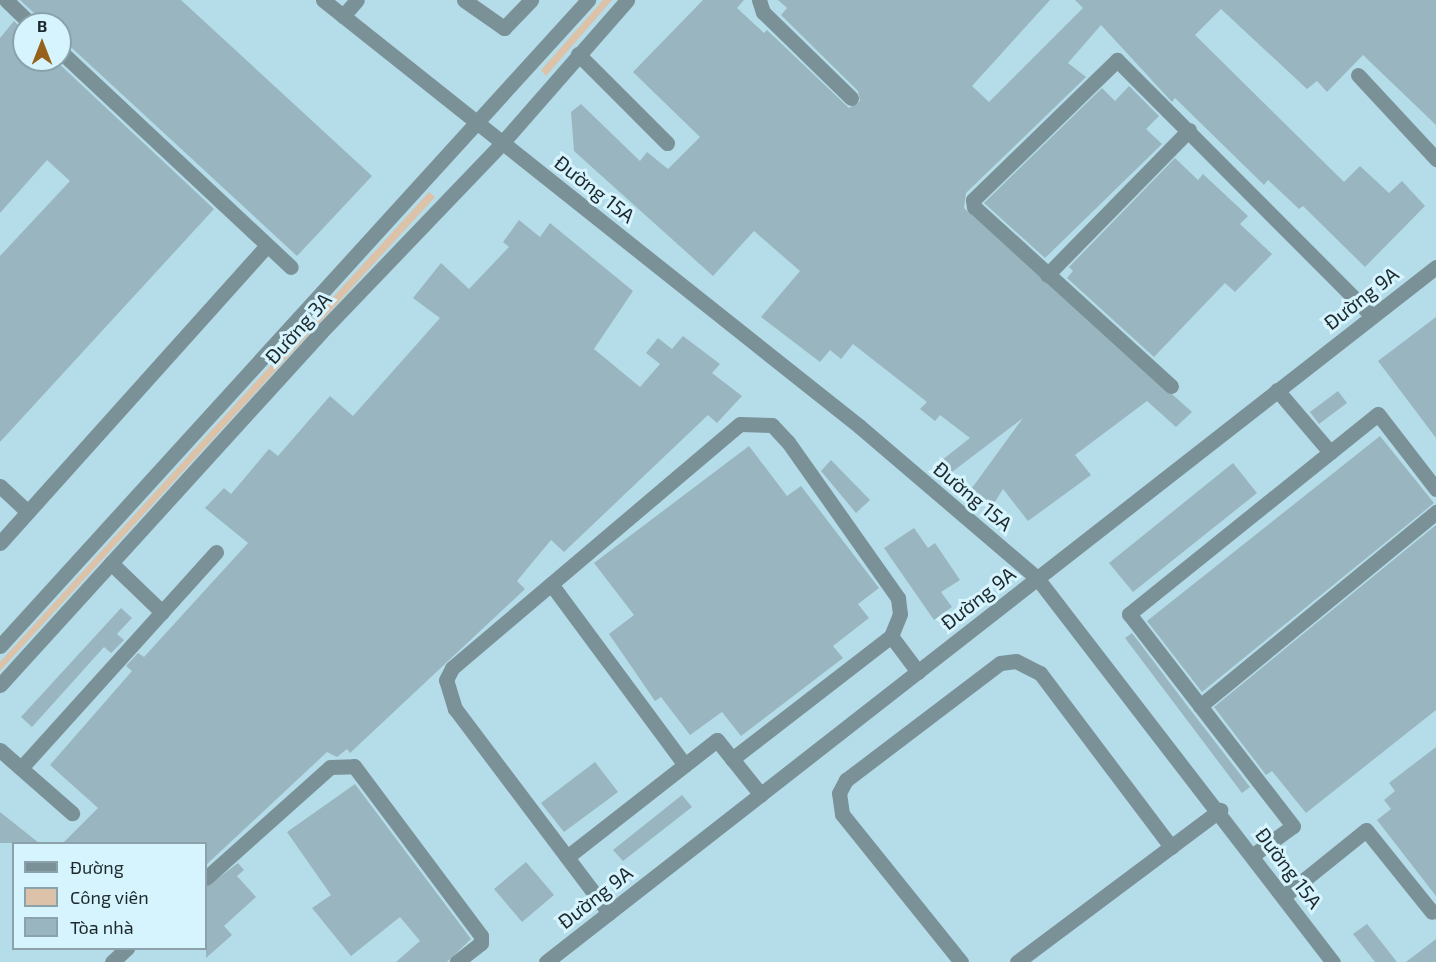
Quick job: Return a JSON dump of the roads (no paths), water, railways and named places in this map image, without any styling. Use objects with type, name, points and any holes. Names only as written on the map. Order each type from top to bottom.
[{"type":"street","points":[[323,0],[480,122]]},
{"type":"street","points":[[343,16],[357,0]]},
{"type":"street","points":[[464,0],[504,28],[531,0]]},
{"type":"street","name":"Đường 3A","points":[[0,646],[480,122],[588,0]]},
{"type":"street","name":"Đường 3A","points":[[0,686],[111,563],[502,143],[627,0]]},
{"type":"street","points":[[759,0],[763,12],[851,98]]},
{"type":"street","points":[[3,1],[16,12]]},
{"type":"street","points":[[578,54],[667,143]]},
{"type":"street","points":[[1171,386],[975,207],[977,191],[1117,60],[1372,316]]},
{"type":"street","points":[[72,62],[291,267]]},
{"type":"street","points":[[1358,75],[1436,159]]},
{"type":"street","name":"Đường 15A","points":[[480,122],[502,143],[859,426],[1038,578],[1220,810],[1333,962]]},
{"type":"street","points":[[1047,275],[1189,130]]},
{"type":"street","points":[[0,543],[267,245]]},
{"type":"street","name":"Đường 9A","points":[[546,962],[1436,267]]},
{"type":"street","points":[[1277,390],[1330,452]]},
{"type":"street","points":[[1253,855],[1293,826],[1129,614],[1378,414],[1436,489]]},
{"type":"street","points":[[609,913],[455,709],[446,685],[452,668],[740,424],[760,421],[781,434],[898,598],[900,614],[891,636],[732,759]]},
{"type":"street","points":[[0,486],[28,512]]},
{"type":"street","points":[[1200,706],[1436,512]]},
{"type":"street","points":[[21,768],[216,552]]},
{"type":"street","points":[[111,563],[162,612]]},
{"type":"street","points":[[551,584],[685,765]]},
{"type":"street","points":[[891,636],[918,672]]},
{"type":"street","points":[[961,962],[842,814],[838,793],[846,780],[1000,663],[1016,661],[1040,674],[1171,847]]},
{"type":"street","points":[[567,857],[717,740],[761,795]]},
{"type":"street","points":[[0,750],[72,813]]},
{"type":"street","points":[[207,877],[330,767],[354,766],[482,936],[481,943],[457,962]]},
{"type":"street","points":[[1017,962],[1220,810]]},
{"type":"street","points":[[1284,896],[1366,830],[1432,912]]},
{"type":"street","points":[[111,962],[125,950]]}]
